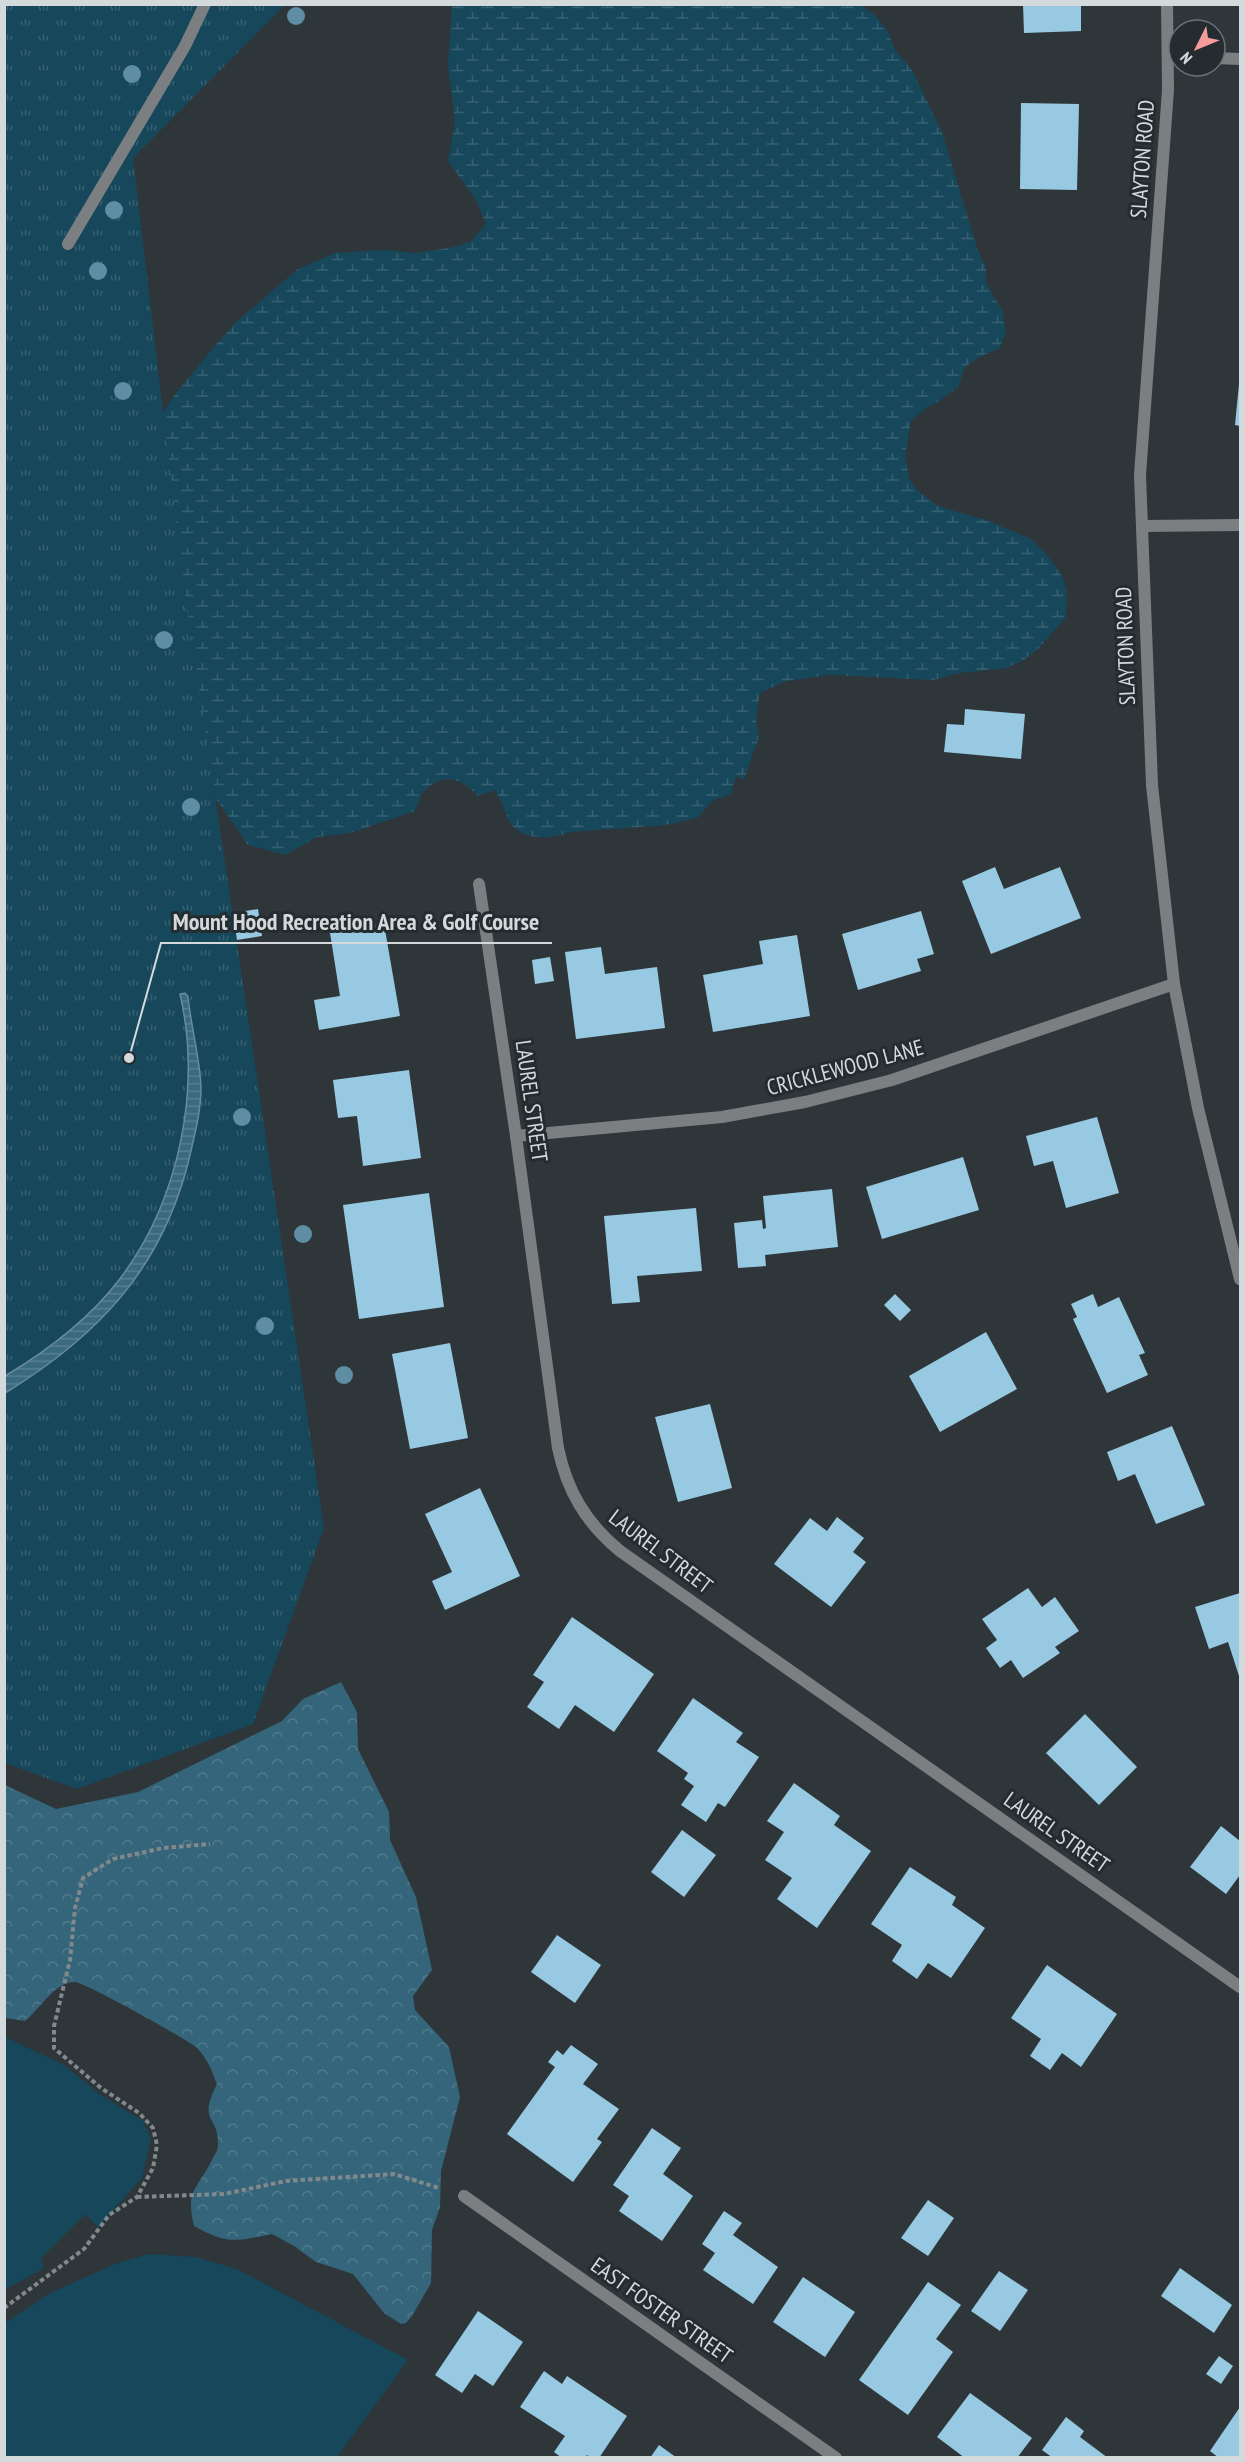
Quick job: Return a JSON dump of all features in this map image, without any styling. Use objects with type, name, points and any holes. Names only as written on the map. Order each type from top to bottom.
[{"type":"street","points":[[68,244],[184,46],[205,4]]},
{"type":"street","name":"SLAYTON ROAD","points":[[1170,78],[1140,476],[1152,785],[1174,984],[1198,1108],[1240,1279]]},
{"type":"street","points":[[1142,526],[1240,525]]},
{"type":"street","name":"LAUREL STREET","points":[[479,884],[558,1448],[571,1492],[592,1525],[620,1551],[1240,1987]]},
{"type":"street","name":"CRICKLEWOOD LANE","points":[[516,1136],[722,1117],[805,1102],[892,1080],[1174,984]]},
{"type":"street","name":"EAST FOSTER STREET","points":[[464,2196],[836,2457]]},
{"type":"path","points":[[4,2308],[84,2249],[110,2215],[137,2197],[153,2168],[157,2145],[153,2128],[140,2113],[101,2088],[54,2048],[54,2026],[70,1960],[75,1908],[83,1878],[113,1859],[163,1848],[210,1844]]},
{"type":"path","points":[[137,2197],[224,2194],[286,2181],[394,2174],[464,2196]]},
{"type":"green space","points":[[5,5],[285,5],[133,158],[184,587],[324,1528],[253,1724],[77,1789],[5,1763]]},
{"type":"green space","points":[[452,5],[861,5],[876,16],[887,30],[895,50],[912,70],[942,132],[977,248],[986,268],[986,283],[1002,310],[1006,333],[999,349],[981,356],[965,367],[958,387],[911,421],[905,455],[909,479],[918,491],[938,506],[989,521],[1031,539],[1047,555],[1062,576],[1067,591],[1066,617],[1038,649],[1022,661],[1007,668],[960,673],[933,680],[830,675],[786,681],[760,693],[756,719],[759,736],[744,780],[736,776],[731,794],[714,800],[697,818],[666,825],[571,832],[547,837],[529,836],[514,828],[495,790],[478,796],[466,785],[447,779],[426,789],[415,811],[350,833],[317,837],[285,855],[248,845],[202,779],[153,428],[176,393],[238,320],[298,269],[335,253],[385,250],[414,253],[449,248],[470,242],[486,224],[476,200],[448,161],[455,121],[448,66]]},
{"type":"green space","points":[[341,1682],[357,1712],[358,1749],[389,1812],[390,1840],[416,1897],[432,1970],[413,1996],[415,2010],[449,2047],[460,2097],[441,2171],[440,2207],[432,2230],[431,2283],[412,2316],[406,2323],[401,2324],[384,2313],[353,2274],[316,2262],[272,2234],[232,2240],[215,2236],[194,2226],[192,2196],[218,2149],[217,2135],[209,2113],[211,2097],[217,2084],[206,2060],[197,2048],[136,2012],[75,1982],[60,1986],[25,2021],[5,2018],[5,1785],[56,1809],[138,1792],[282,1721],[303,1699]]},
{"type":"green space","points":[[5,2037],[64,2065],[98,2093],[143,2121],[151,2139],[142,2178],[98,2227],[85,2214],[41,2258],[44,2268],[5,2290]]},
{"type":"green space","points":[[149,2254],[195,2257],[237,2269],[408,2360],[337,2457],[5,2457],[5,2323],[48,2294],[115,2264]]},
{"type":"shaded area","points":[[185,993],[188,997],[199,1065],[200,1105],[190,1155],[178,1195],[163,1231],[145,1264],[123,1294],[98,1321],[39,1371],[5,1393],[5,1376],[36,1356],[81,1321],[119,1280],[140,1249],[157,1215],[180,1143],[186,1106],[188,1068],[186,1031],[180,994]]},
{"type":"building","points":[[1023,4],[1081,4],[1081,31],[1024,33]]},
{"type":"building","points":[[1021,103],[1079,104],[1077,190],[1020,189]]},
{"type":"building","points":[[1240,384],[1240,426],[1235,425]]},
{"type":"building","points":[[965,709],[1025,714],[1021,759],[944,752],[947,724],[964,725]]},
{"type":"building","points":[[995,867],[1004,889],[1060,867],[1081,918],[991,954],[962,881]]},
{"type":"building","points":[[258,909],[262,936],[237,940],[233,913]]},
{"type":"building","points":[[921,911],[934,954],[917,959],[921,971],[858,990],[842,934]]},
{"type":"building","points":[[384,924],[400,1016],[319,1030],[314,1000],[340,996],[330,933]]},
{"type":"building","points":[[797,935],[810,1016],[713,1032],[703,975],[763,964],[759,941]]},
{"type":"building","points":[[601,947],[605,974],[657,967],[665,1028],[576,1039],[565,952]]},
{"type":"building","points":[[550,957],[554,981],[535,984],[532,960]]},
{"type":"building","points":[[409,1070],[421,1158],[363,1166],[357,1116],[338,1118],[333,1080]]},
{"type":"building","points":[[1097,1117],[1119,1193],[1066,1208],[1053,1161],[1034,1166],[1026,1136]]},
{"type":"building","points":[[963,1157],[979,1210],[882,1239],[866,1187]]},
{"type":"building","points":[[832,1189],[838,1247],[765,1255],[766,1266],[738,1268],[734,1223],[762,1220],[763,1229],[766,1228],[763,1196]]},
{"type":"building","points":[[429,1193],[444,1307],[359,1319],[343,1205]]},
{"type":"building","points":[[696,1208],[702,1271],[637,1276],[640,1302],[612,1304],[604,1216]]},
{"type":"building","points":[[895,1294],[911,1310],[900,1321],[884,1305]]},
{"type":"building","points":[[1093,1294],[1098,1307],[1119,1297],[1145,1353],[1139,1355],[1148,1375],[1107,1393],[1073,1319],[1077,1317],[1071,1304]]},
{"type":"building","points":[[986,1332],[1017,1389],[940,1432],[909,1376]]},
{"type":"building","points":[[450,1343],[468,1438],[410,1449],[392,1354]]},
{"type":"building","points":[[710,1404],[732,1488],[678,1502],[655,1417]]},
{"type":"building","points":[[1172,1426],[1205,1505],[1156,1524],[1135,1474],[1118,1481],[1107,1452]]},
{"type":"building","points":[[480,1488],[520,1576],[445,1610],[432,1581],[452,1572],[425,1514]]},
{"type":"building","points":[[837,1517],[864,1538],[853,1552],[866,1562],[831,1607],[774,1564],[810,1518],[827,1531]]},
{"type":"building","points":[[1028,1588],[1042,1607],[1055,1597],[1079,1631],[1055,1647],[1060,1653],[1023,1678],[1011,1660],[1000,1668],[986,1648],[997,1640],[982,1619]]},
{"type":"building","points":[[1240,1593],[1240,1679],[1228,1642],[1209,1649],[1195,1607]]},
{"type":"building","points":[[572,1617],[654,1674],[614,1732],[575,1705],[559,1729],[527,1707],[544,1682],[533,1675]]},
{"type":"building","points":[[693,1698],[743,1733],[736,1742],[759,1757],[725,1807],[718,1803],[706,1822],[681,1805],[694,1786],[684,1779],[688,1773],[657,1751]]},
{"type":"building","points":[[1085,1714],[1137,1767],[1099,1805],[1046,1753]]},
{"type":"building","points":[[794,1783],[840,1816],[834,1825],[871,1851],[817,1928],[777,1899],[792,1878],[765,1860],[784,1832],[767,1821]]},
{"type":"building","points":[[1221,1826],[1240,1841],[1240,1875],[1226,1894],[1190,1867]]},
{"type":"building","points":[[682,1830],[716,1855],[684,1897],[651,1872]]},
{"type":"building","points":[[910,1867],[956,1897],[952,1905],[985,1928],[951,1978],[928,1963],[917,1979],[892,1961],[902,1945],[871,1924]]},
{"type":"building","points":[[557,1935],[601,1965],[575,2003],[531,1972]]},
{"type":"building","points":[[1047,1965],[1117,2014],[1081,2067],[1062,2053],[1050,2070],[1030,2056],[1041,2039],[1011,2018]]},
{"type":"building","points":[[571,2045],[598,2064],[583,2084],[619,2109],[597,2139],[602,2142],[573,2182],[507,2134],[555,2067],[548,2062],[557,2050],[563,2055]]},
{"type":"building","points":[[652,2128],[681,2148],[663,2174],[693,2196],[662,2241],[619,2211],[629,2196],[613,2185]]},
{"type":"building","points":[[928,2200],[954,2218],[928,2256],[901,2238]]},
{"type":"building","points":[[724,2211],[742,2223],[733,2235],[778,2267],[753,2304],[703,2270],[715,2253],[702,2244]]},
{"type":"building","points":[[1180,2268],[1232,2305],[1214,2333],[1161,2296]]},
{"type":"building","points":[[999,2271],[1028,2290],[1000,2331],[971,2311]]},
{"type":"building","points":[[803,2277],[855,2312],[825,2357],[773,2322]]},
{"type":"building","points":[[928,2282],[961,2305],[936,2339],[953,2352],[908,2415],[859,2380]]},
{"type":"building","points":[[478,2311],[523,2342],[493,2386],[475,2374],[462,2393],[435,2375]]},
{"type":"building","points":[[1219,2356],[1233,2366],[1221,2384],[1206,2374]]},
{"type":"building","points":[[544,2371],[562,2384],[567,2376],[627,2416],[599,2458],[591,2458],[587,2455],[585,2458],[562,2458],[554,2452],[565,2436],[520,2407]]},
{"type":"building","points":[[970,2393],[1032,2438],[1017,2458],[965,2458],[937,2437]]},
{"type":"building","points":[[1240,2407],[1240,2458],[1219,2458],[1210,2451]]},
{"type":"building","points":[[1066,2417],[1084,2431],[1080,2437],[1108,2458],[1053,2458],[1042,2450]]},
{"type":"building","points":[[659,2445],[677,2458],[650,2458]]},
{"type":"place","name":"Mount Hood Recreation Area & Golf Course","points":[[129,1058]]}]
